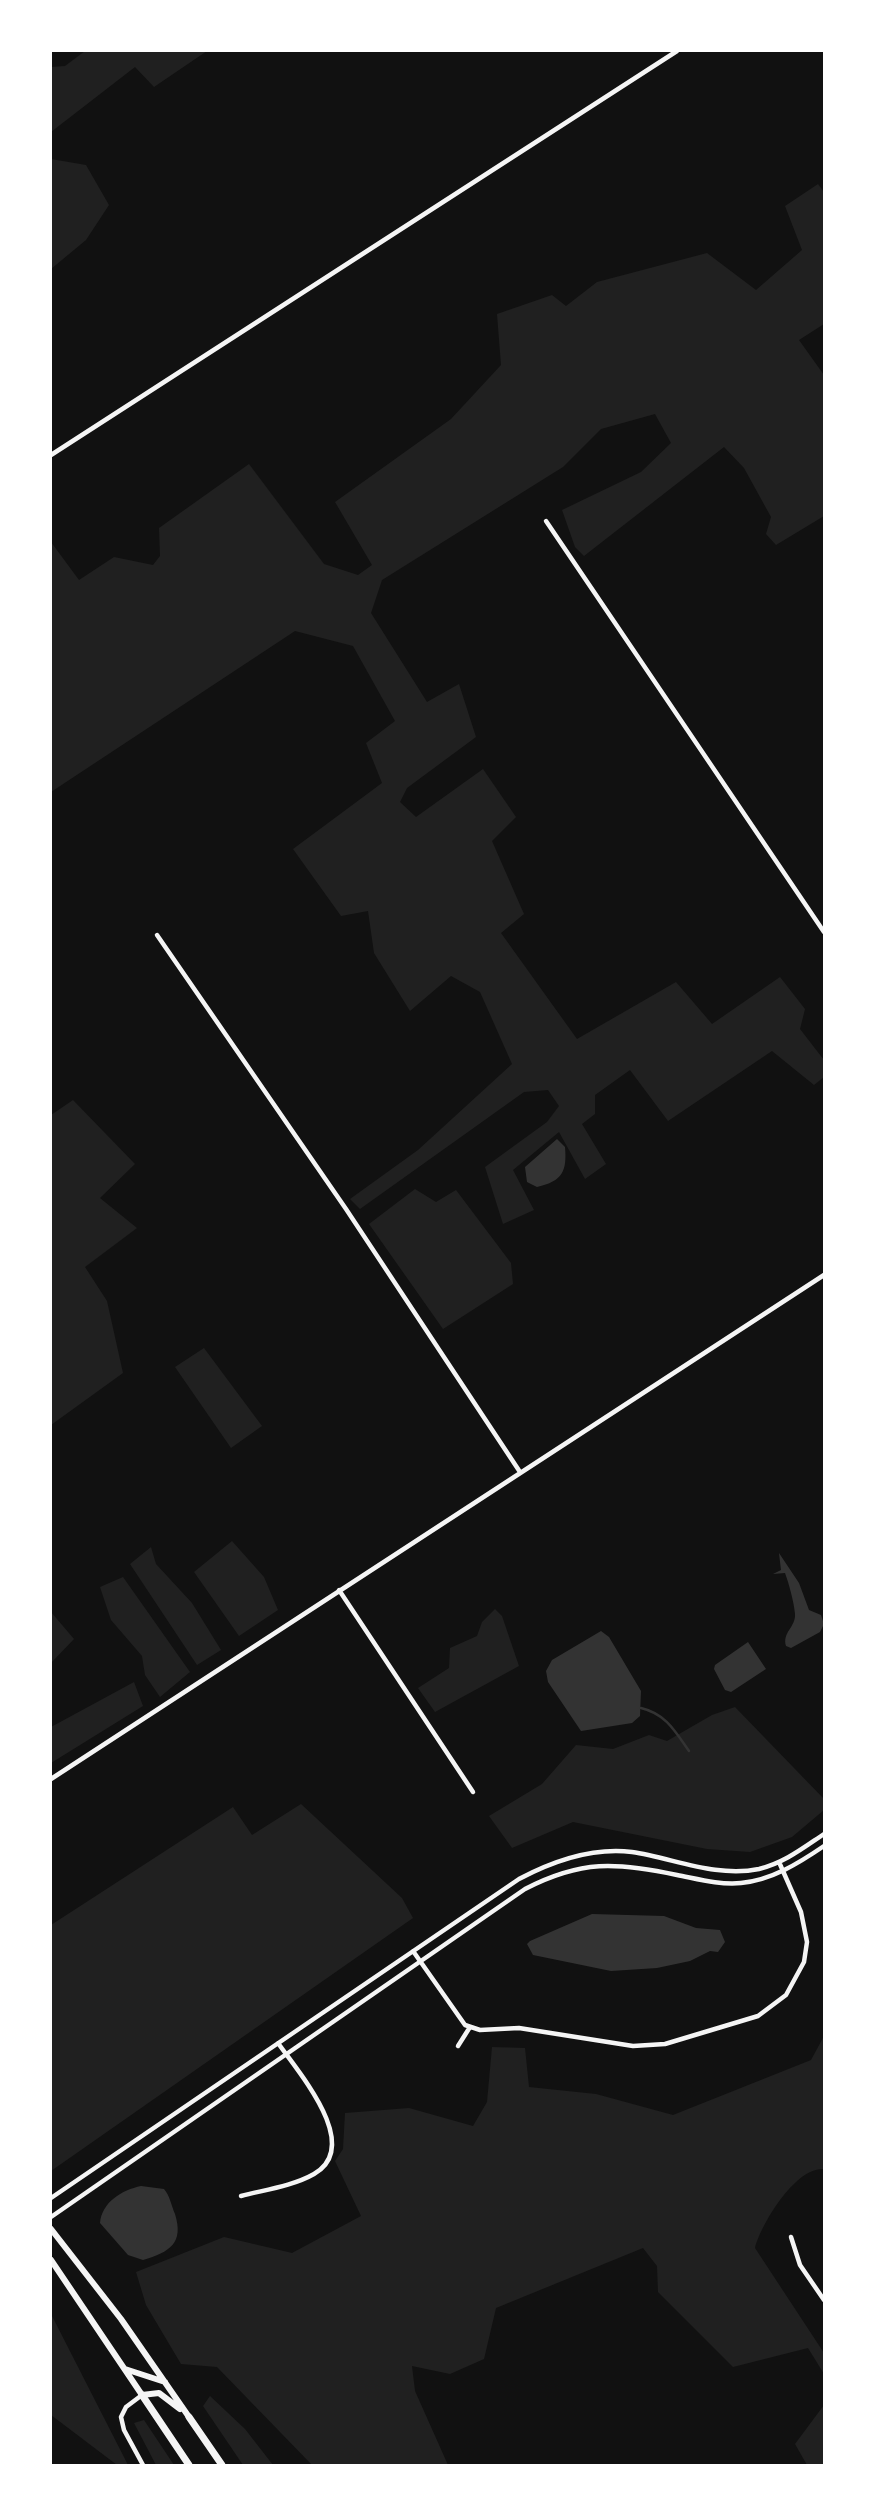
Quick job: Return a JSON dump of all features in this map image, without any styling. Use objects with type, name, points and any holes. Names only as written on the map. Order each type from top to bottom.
[{"type":"main road","points":[[51,2229],[93,2281],[222,2465]]},
{"type":"main road","points":[[51,2260],[189,2465]]},
{"type":"main road","points":[[123,2368],[165,2382]]},
{"type":"main road","points":[[142,2395],[159,2393],[189,2417]]},
{"type":"street","points":[[51,455],[677,51]]},
{"type":"street","points":[[546,521],[824,932]]},
{"type":"street","points":[[156,935],[338,1197],[520,1472]]},
{"type":"street","points":[[51,1779],[824,1275]]},
{"type":"street","points":[[339,1590],[473,1792]]},
{"type":"street","points":[[51,2198],[519,1879],[558,1861],[583,1854],[631,1852],[736,1871],[756,1870],[779,1862],[824,1834]]},
{"type":"street","points":[[51,2217],[525,1889],[565,1870],[608,1864],[636,1866],[723,1883],[743,1883],[783,1871],[824,1846]]},
{"type":"street","points":[[413,1951],[456,2016],[470,2027],[480,2030],[519,2028],[633,2046],[665,2044],[758,2016],[786,1995],[805,1959],[806,1928],[779,1862]]},
{"type":"street","points":[[458,2046],[470,2027]]},
{"type":"street","points":[[241,2196],[305,2179],[322,2168],[332,2151],[333,2137],[328,2120],[278,2043]]},
{"type":"street","points":[[791,2236],[800,2265],[824,2300]]},
{"type":"street","points":[[142,2395],[126,2407],[121,2417],[124,2430],[143,2465]]},
{"type":"shaded area","points":[[85,51],[207,51],[154,87],[135,67],[51,132],[51,67],[65,66]]},
{"type":"shaded area","points":[[51,159],[86,165],[109,205],[86,240],[51,269]]},
{"type":"shaded area","points":[[818,184],[824,192],[824,324],[799,340],[824,375],[824,516],[776,545],[766,534],[771,517],[744,468],[724,447],[584,556],[575,547],[562,510],[641,472],[671,443],[655,414],[601,429],[563,467],[382,580],[371,613],[427,702],[459,684],[476,737],[407,788],[400,802],[416,817],[483,769],[516,817],[492,841],[524,914],[501,933],[577,1039],[676,982],[712,1024],[780,977],[805,1009],[800,1029],[824,1060],[824,1077],[814,1085],[772,1051],[668,1121],[630,1070],[595,1095],[595,1114],[582,1124],[606,1164],[585,1179],[559,1132],[513,1170],[534,1210],[503,1224],[485,1167],[547,1122],[559,1106],[548,1090],[524,1092],[360,1209],[350,1199],[418,1150],[512,1064],[480,992],[451,976],[410,1011],[374,953],[368,911],[341,916],[293,849],[382,783],[366,743],[395,721],[353,646],[295,631],[51,792],[51,542],[79,580],[114,557],[153,565],[160,556],[159,528],[249,464],[324,564],[358,575],[372,565],[335,502],[451,419],[501,365],[497,314],[552,295],[566,306],[597,282],[707,253],[756,290],[802,250],[785,206]]},
{"type":"shaded area","points":[[73,1100],[135,1164],[100,1198],[137,1228],[85,1267],[107,1301],[123,1373],[51,1425],[51,1115]]},
{"type":"shaded area","points":[[557,1139],[565,1147],[562,1174],[546,1185],[537,1187],[527,1182],[525,1167]]},
{"type":"shaded area","points":[[415,1189],[436,1202],[456,1190],[511,1263],[513,1284],[443,1329],[369,1224]]},
{"type":"shaded area","points":[[204,1348],[262,1426],[231,1448],[175,1367]]},
{"type":"shaded area","points":[[232,1541],[264,1577],[278,1610],[239,1636],[194,1572]]},
{"type":"shaded area","points":[[151,1547],[156,1564],[192,1603],[221,1650],[197,1665],[130,1564]]},
{"type":"shaded area","points":[[779,1553],[799,1583],[809,1610],[821,1615],[824,1624],[820,1632],[791,1648],[786,1646],[785,1641],[795,1619],[791,1593],[785,1573],[773,1574],[781,1570]]},
{"type":"shaded area","points":[[123,1577],[190,1672],[160,1697],[145,1675],[142,1656],[111,1620],[100,1587]]},
{"type":"shaded area","points":[[495,1609],[502,1616],[519,1666],[435,1712],[418,1688],[449,1668],[450,1648],[477,1636],[482,1622]]},
{"type":"shaded area","points":[[51,1612],[74,1639],[51,1663]]},
{"type":"shaded area","points":[[601,1631],[609,1637],[641,1691],[640,1716],[632,1723],[581,1731],[548,1682],[546,1671],[552,1660]]},
{"type":"shaded area","points":[[748,1642],[766,1669],[731,1692],[725,1690],[714,1669],[715,1665]]},
{"type":"shaded area","points":[[134,1682],[143,1706],[51,1763],[51,1727]]},
{"type":"shaded area","points":[[735,1707],[824,1799],[824,1810],[792,1837],[750,1852],[707,1849],[573,1822],[512,1848],[489,1816],[542,1784],[576,1745],[613,1749],[649,1735],[667,1741],[712,1715]]},
{"type":"shaded area","points":[[301,1804],[402,1898],[413,1918],[51,2171],[51,1925],[233,1807],[252,1835]]},
{"type":"shaded area","points":[[592,1914],[664,1916],[696,1928],[720,1930],[725,1942],[718,1952],[710,1951],[690,1961],[657,1968],[611,1971],[533,1955],[527,1944],[530,1941]]},
{"type":"shaded area","points":[[824,2036],[824,2169],[813,2171],[791,2186],[764,2225],[755,2248],[824,2353],[824,2374],[808,2348],[733,2367],[658,2292],[657,2266],[643,2248],[496,2308],[484,2359],[450,2374],[412,2366],[415,2391],[448,2465],[312,2465],[217,2367],[181,2364],[146,2305],[136,2272],[224,2237],[292,2253],[361,2216],[335,2161],[343,2149],[345,2113],[409,2108],[473,2126],[487,2102],[492,2047],[525,2048],[529,2087],[596,2094],[673,2115],[811,2060]]},
{"type":"shaded area","points":[[141,2186],[164,2189],[175,2214],[178,2232],[167,2250],[143,2260],[128,2255],[100,2223],[105,2209],[114,2198]]},
{"type":"shaded area","points":[[51,2314],[128,2465],[117,2465],[51,2415]]},
{"type":"shaded area","points":[[210,2396],[245,2429],[273,2465],[243,2465],[203,2406]]},
{"type":"shaded area","points":[[824,2405],[824,2465],[807,2465],[795,2444]]},
{"type":"shaded area","points":[[144,2420],[174,2465],[156,2465],[134,2423]]},
{"type":"waterway","points":[[641,1708],[663,1719],[689,1751]]}]
